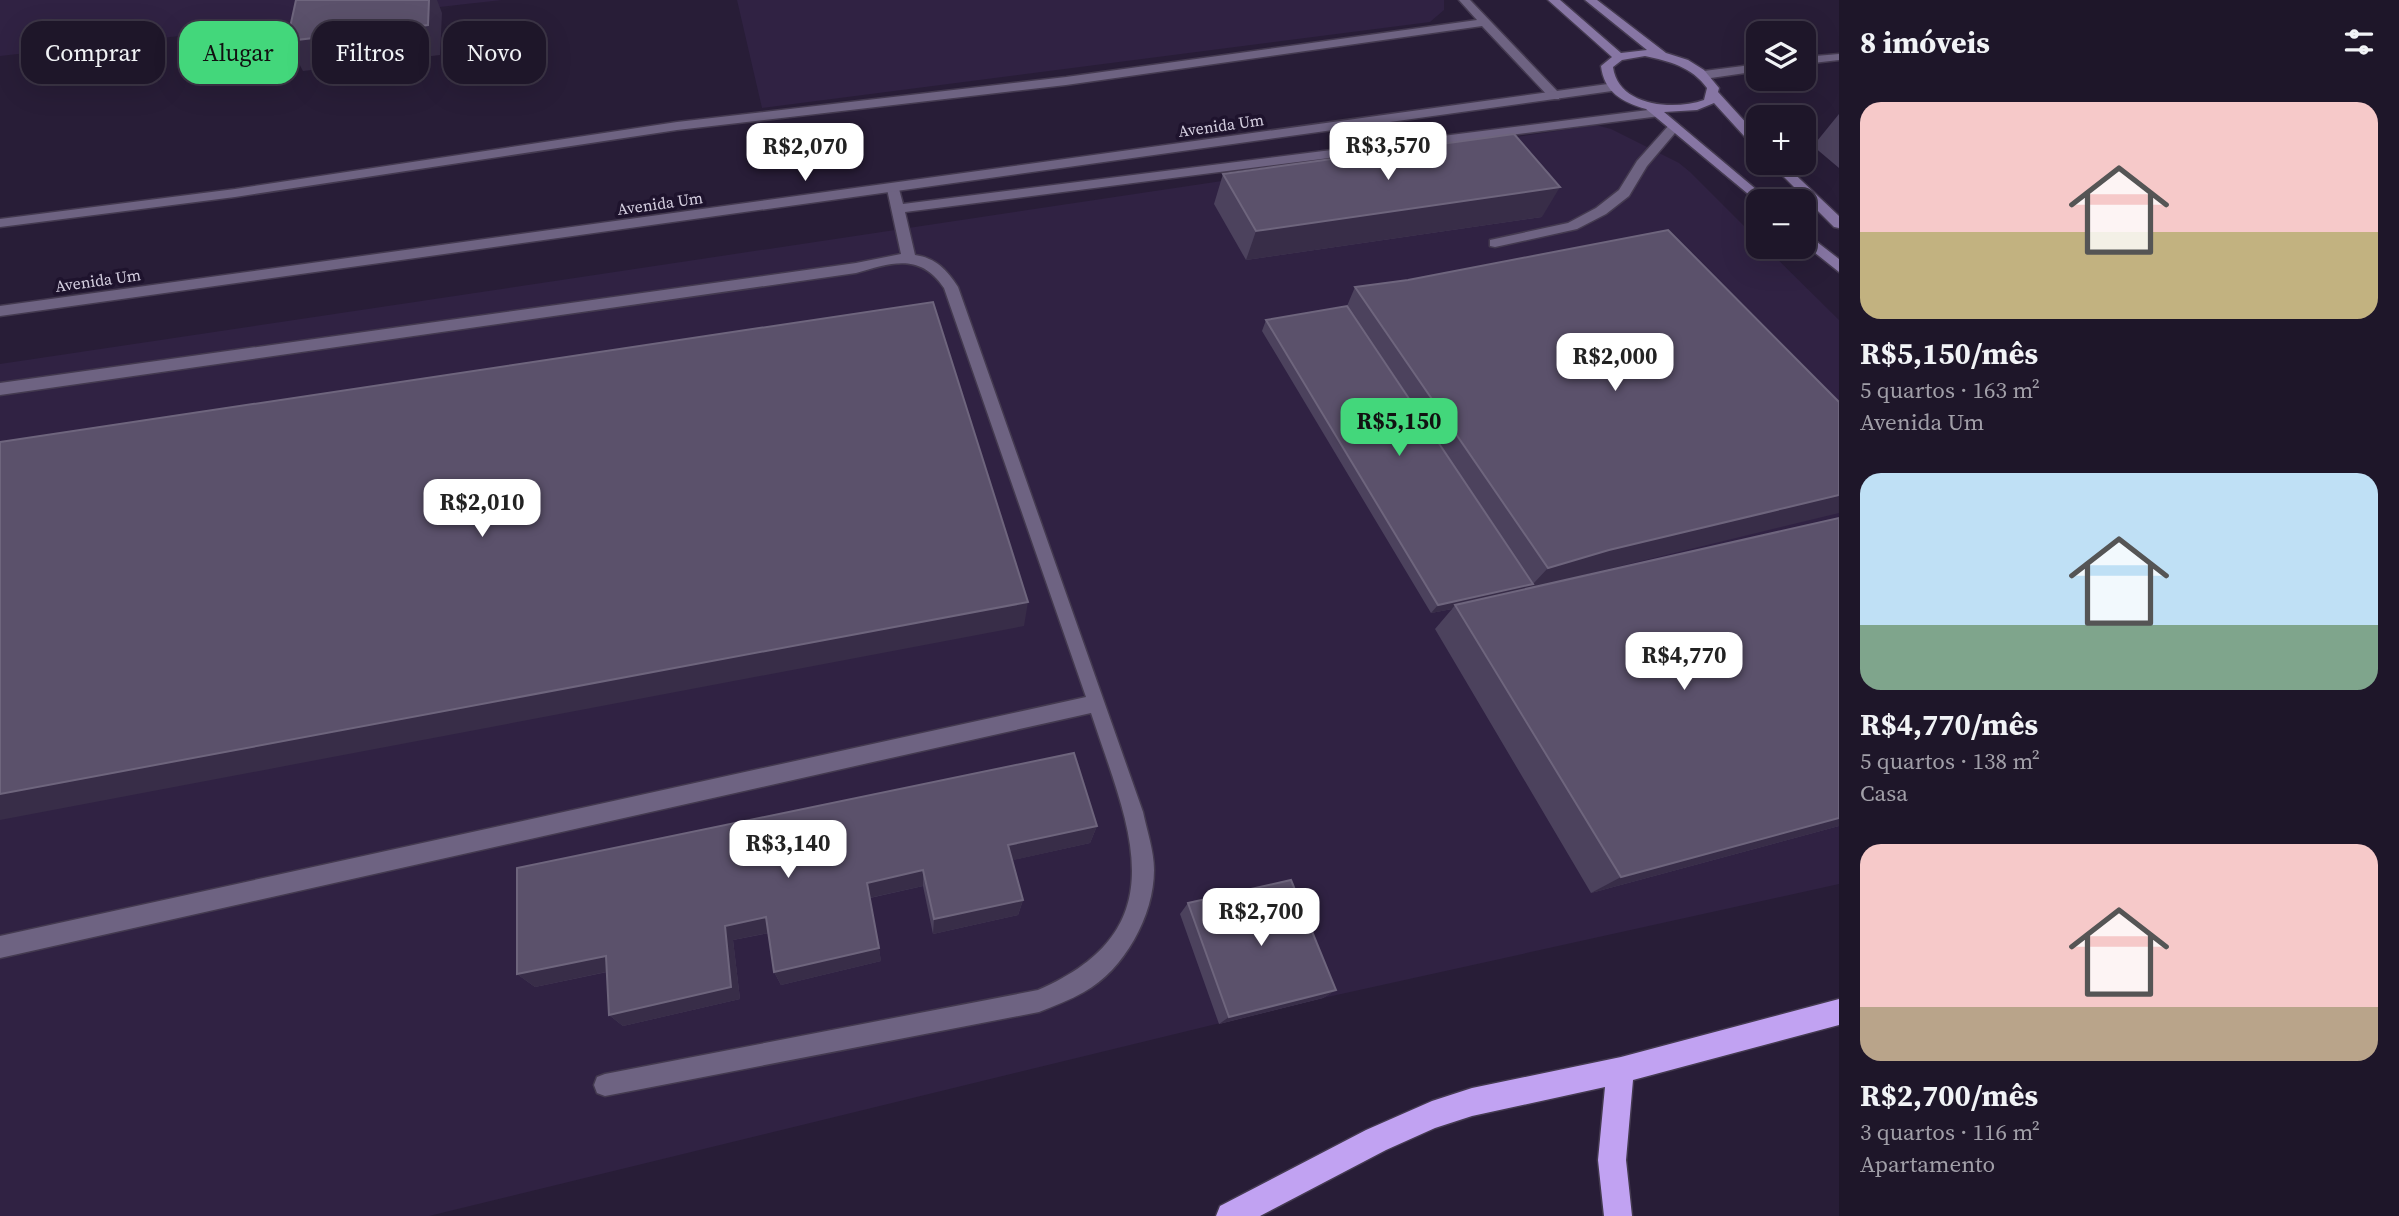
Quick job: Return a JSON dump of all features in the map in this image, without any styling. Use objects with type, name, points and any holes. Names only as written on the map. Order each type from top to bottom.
[{"type":"highway","points":[[1230,1216],[1376,1140],[1433,1115],[1472,1102],[1621,1070],[1839,1012]]},
{"type":"highway","points":[[1618,1216],[1613,1192],[1611,1137],[1621,1070]]},
{"type":"main road","points":[[1553,0],[1619,57]]},
{"type":"main road","points":[[1590,0],[1661,55]]},
{"type":"main road","points":[[1653,110],[1699,108],[1709,102],[1713,88],[1703,75],[1685,63],[1661,55],[1645,53],[1619,57],[1607,66],[1606,73],[1615,88],[1653,110],[1749,189]]},
{"type":"main road","points":[[1713,94],[1746,131]]},
{"type":"main road","points":[[1788,175],[1839,224]]},
{"type":"main road","points":[[1816,247],[1839,267]]},
{"type":"street","points":[[1464,0],[1555,96]]},
{"type":"street","points":[[0,223],[235,192],[677,126],[1066,80],[1485,22]]},
{"type":"street","points":[[1816,60],[1839,57]]},
{"type":"street","points":[[1703,75],[1746,69]]},
{"type":"street","name":"Avenida Um","points":[[0,311],[1615,88]]},
{"type":"street","points":[[898,209],[1653,110]]},
{"type":"street","points":[[1495,243],[1572,226],[1601,211],[1624,193],[1642,164],[1674,127]]},
{"type":"street","points":[[893,189],[909,257]]},
{"type":"street","points":[[0,389],[856,268],[887,259],[909,257],[934,266],[944,274],[951,287],[1133,812],[1144,867],[1143,891],[1134,918],[1121,941],[1079,984],[1039,1001],[605,1085]]},
{"type":"street","points":[[0,947],[1097,704]]},
{"type":"shaded area","points":[[0,0],[502,0],[298,23],[179,21],[179,36],[165,38],[165,21],[21,21],[21,54],[0,56]]},
{"type":"shaded area","points":[[737,0],[1444,0],[1444,10],[1430,22],[762,108]]},
{"type":"shaded area","points":[[1596,125],[1611,129],[1679,163],[1690,172],[1746,228],[1746,259],[1777,259],[1839,320],[1839,884],[1323,998],[429,1216],[0,1216],[0,364]]},
{"type":"building","points":[[296,0],[429,0],[428,21],[312,21],[312,38],[298,40],[298,21],[291,21]]},
{"type":"building","points":[[1514,134],[1560,187],[1256,231],[1223,174]]},
{"type":"building","points":[[1668,230],[1839,402],[1839,495],[1609,550],[1548,568],[1355,287],[1408,280]]},
{"type":"building","points":[[933,302],[1028,602],[0,794],[0,442]]},
{"type":"building","points":[[1347,306],[1533,584],[1438,605],[1266,320]]},
{"type":"building","points":[[1839,518],[1839,818],[1621,877],[1455,605]]},
{"type":"building","points":[[1074,753],[1097,826],[1008,845],[1023,900],[934,919],[923,870],[867,883],[879,948],[774,972],[766,917],[725,926],[731,987],[609,1015],[606,956],[517,974],[517,868]]},
{"type":"building","points":[[1291,880],[1336,990],[1229,1017],[1188,903]]}]
